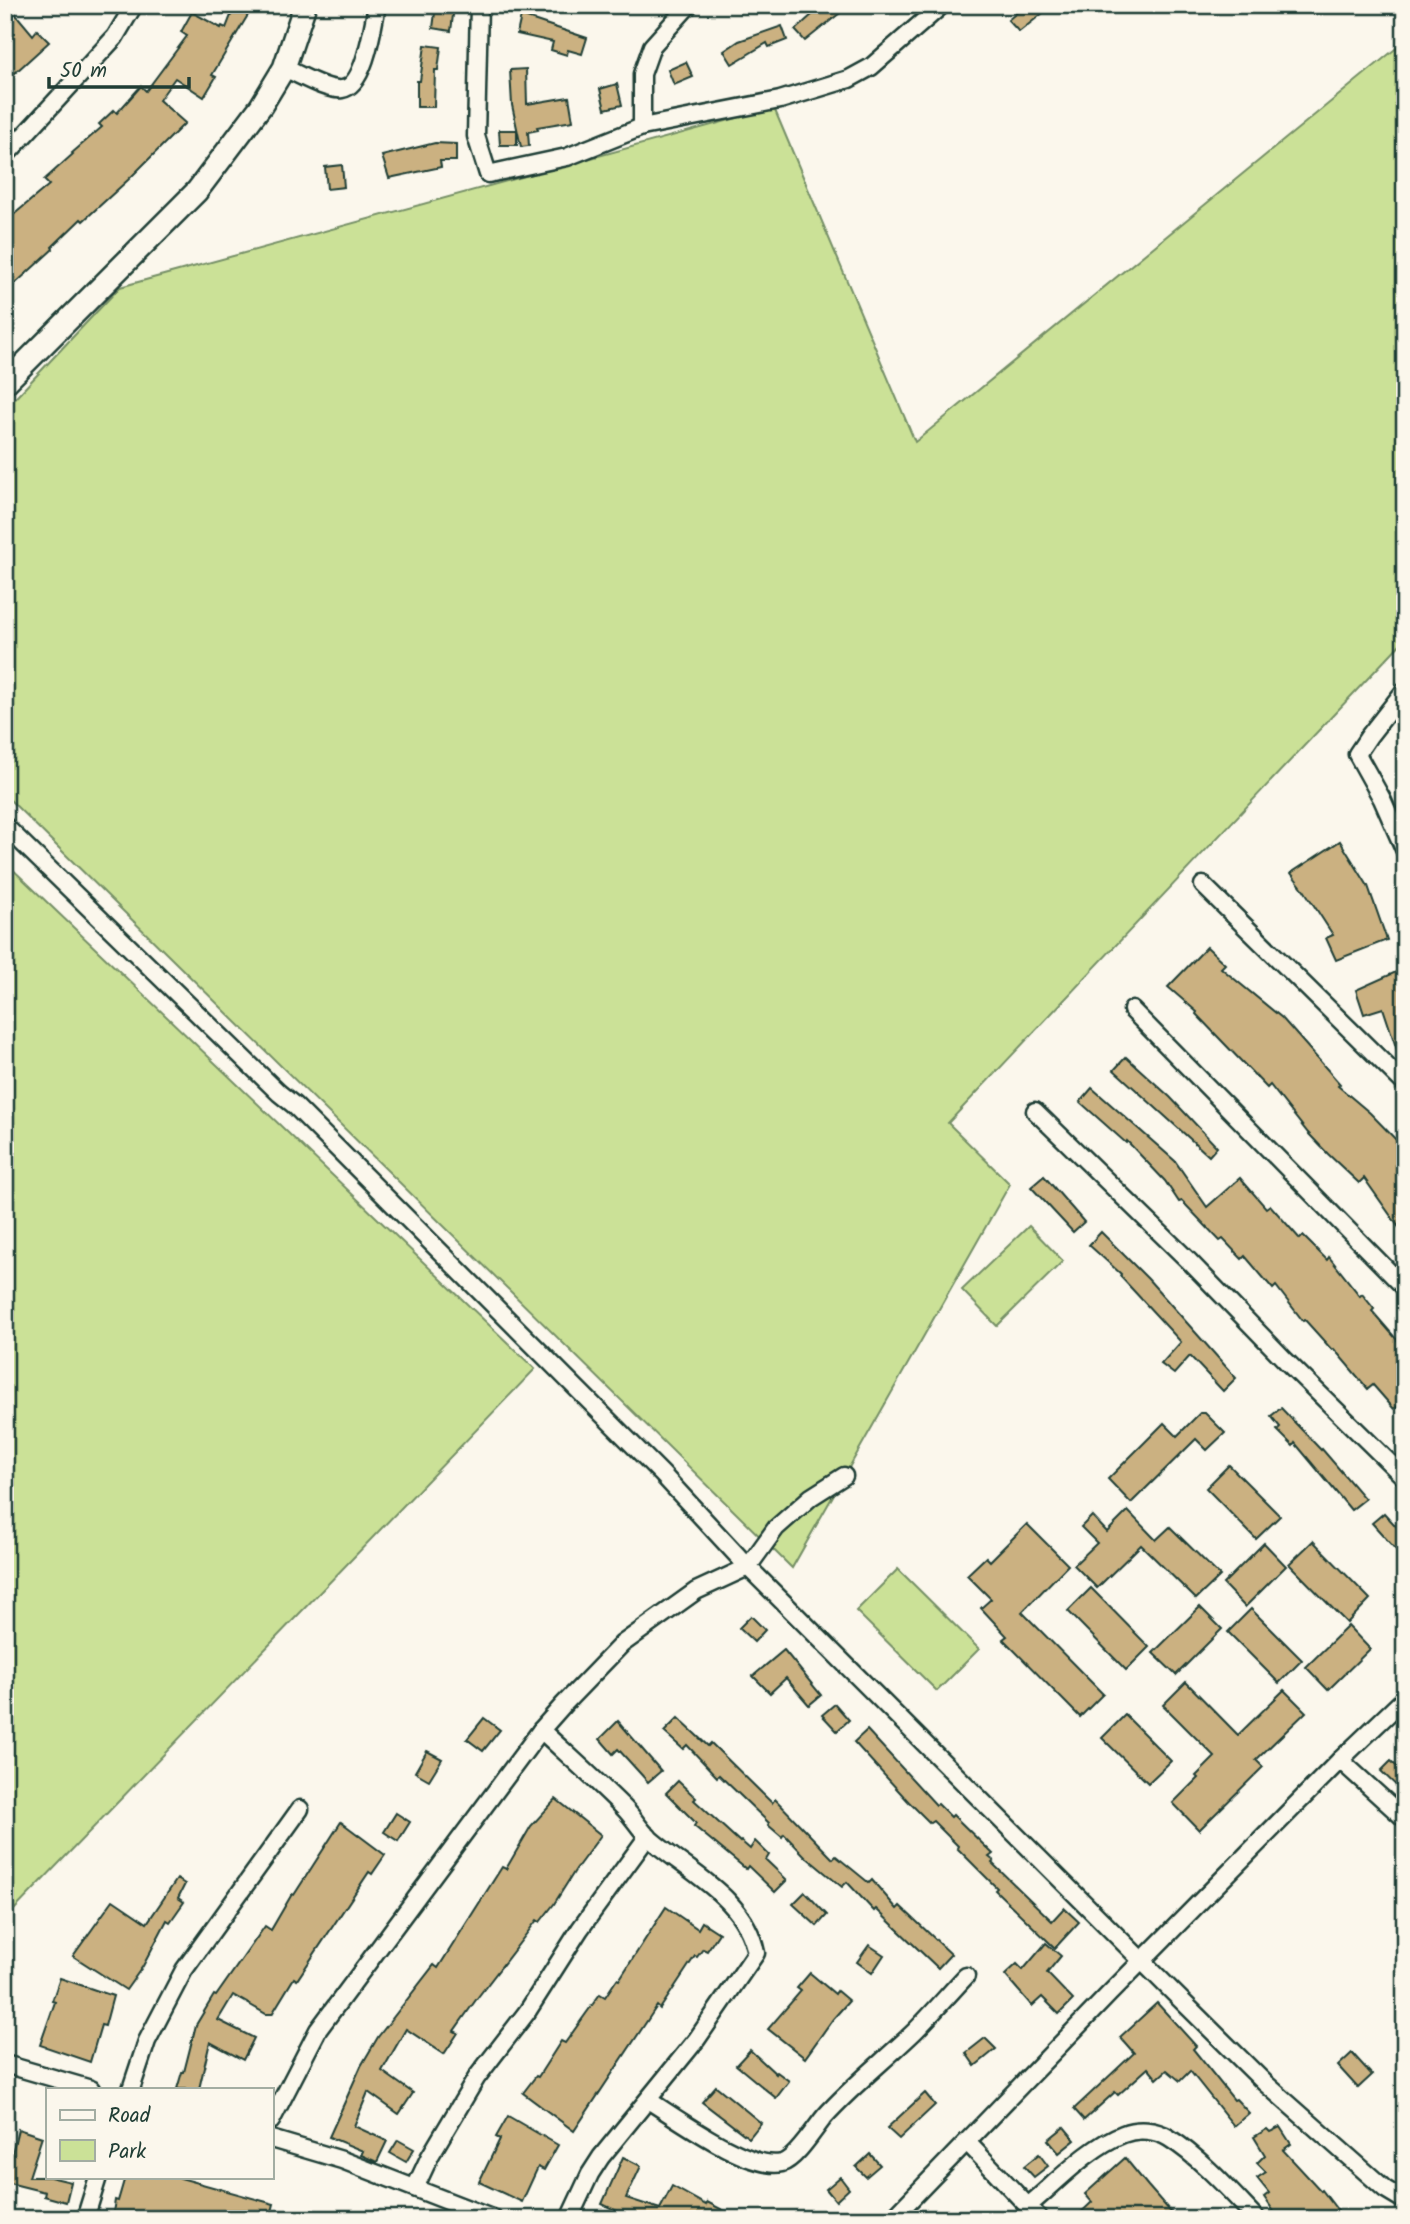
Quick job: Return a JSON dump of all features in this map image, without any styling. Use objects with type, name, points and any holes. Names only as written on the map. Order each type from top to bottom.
[{"type":"street","points":[[5,156],[115,37],[134,5]]},
{"type":"street","points":[[5,383],[197,191],[261,106],[284,68],[305,5]]},
{"type":"street","points":[[284,68],[329,88],[340,90],[349,87],[359,75],[365,61],[377,5]]},
{"type":"street","points":[[479,5],[476,135],[488,174],[567,157],[642,127],[780,100],[849,79],[871,67],[942,5]]},
{"type":"street","points":[[642,127],[642,74],[652,46],[689,5]]},
{"type":"street","points":[[1405,690],[1357,754],[1382,799],[1405,851]]},
{"type":"street","points":[[5,826],[294,1105],[534,1344],[662,1474],[748,1567],[1265,2083],[1385,2189],[1405,2201]]},
{"type":"street","points":[[1203,885],[1405,1084]]},
{"type":"street","points":[[1132,1010],[1405,1288]]},
{"type":"street","points":[[1035,1111],[1405,1478]]},
{"type":"street","points":[[273,2117],[318,2030],[541,1730],[564,1704],[622,1644],[696,1591],[748,1567],[776,1528],[811,1497],[844,1476]]},
{"type":"street","points":[[892,2219],[1339,1760],[1405,1698]]},
{"type":"street","points":[[541,1730],[626,1810],[648,1836],[714,1888],[748,1928],[756,1953],[697,2039],[601,2157],[569,2219]]},
{"type":"street","points":[[1339,1760],[1405,1819]]},
{"type":"street","points":[[131,2088],[147,2041],[184,1970],[300,1809]]},
{"type":"street","points":[[415,2188],[430,2156],[477,2077],[527,2012],[580,1929],[648,1836]]},
{"type":"street","points":[[648,2099],[740,2155],[758,2162],[783,2163],[793,2157],[836,2104],[917,2029],[966,1976]]},
{"type":"street","points":[[5,2064],[88,2088]]},
{"type":"street","points":[[1028,2206],[1089,2155],[1120,2135],[1143,2130],[1168,2137],[1186,2151],[1257,2219]]},
{"type":"street","points":[[273,2140],[342,2161],[494,2219]]},
{"type":"street","points":[[967,2142],[1040,2219]]},
{"type":"street","points":[[85,2219],[98,2178]]},
{"type":"green space","points":[[1405,41],[1405,639],[948,1123],[1010,1184],[792,1568],[5,795],[5,409],[120,287],[774,108],[915,442]]},
{"type":"green space","points":[[5,862],[535,1369],[11,1913],[5,1910]]},
{"type":"green space","points":[[1029,1226],[1063,1261],[997,1326],[962,1290]]},
{"type":"green space","points":[[898,1569],[979,1649],[937,1691],[856,1611]]},
{"type":"building","points":[[5,5],[8,5],[33,35],[37,30],[49,42],[5,82]]},
{"type":"building","points":[[235,5],[254,5],[212,75],[216,77],[204,97],[175,78],[159,100],[185,123],[128,180],[83,221],[81,219],[5,293],[5,222],[49,185],[44,180],[102,127],[99,124],[114,110],[117,113],[141,86],[146,91],[187,36],[181,32],[192,12],[221,28],[226,28]]},
{"type":"building","points":[[436,5],[454,7],[451,31],[433,28]]},
{"type":"building","points":[[823,5],[850,5],[805,41],[795,30]]},
{"type":"building","points":[[1026,5],[1053,5],[1019,32],[1008,20]]},
{"type":"building","points":[[521,16],[587,38],[582,54],[568,50],[567,55],[551,50],[553,42],[517,34]]},
{"type":"building","points":[[782,26],[787,40],[769,47],[767,43],[732,64],[724,51],[739,41]]},
{"type":"building","points":[[425,45],[441,47],[438,70],[435,70],[434,107],[417,107],[417,81],[420,81]]},
{"type":"building","points":[[686,62],[693,77],[674,85],[668,70]]},
{"type":"building","points":[[526,69],[527,104],[569,97],[573,121],[537,127],[538,130],[528,132],[529,146],[521,147],[512,105],[510,70]]},
{"type":"building","points":[[617,84],[622,105],[605,109],[600,89]]},
{"type":"building","points":[[499,130],[517,130],[517,145],[500,145]]},
{"type":"building","points":[[435,143],[456,144],[456,161],[440,161],[441,167],[389,178],[382,156]]},
{"type":"building","points":[[342,165],[344,187],[327,189],[325,167]]},
{"type":"building","points":[[1340,841],[1368,886],[1387,940],[1336,960],[1326,938],[1333,935],[1291,873]]},
{"type":"building","points":[[1207,947],[1225,964],[1221,968],[1282,1018],[1340,1084],[1338,1086],[1370,1113],[1405,1149],[1405,1236],[1364,1178],[1359,1183],[1328,1154],[1270,1085],[1267,1088],[1197,1012],[1168,987]]},
{"type":"building","points":[[1405,968],[1405,1064],[1402,1065],[1383,1008],[1364,1014],[1356,990]]},
{"type":"building","points":[[1126,1057],[1170,1097],[1217,1147],[1209,1156],[1114,1070]]},
{"type":"building","points":[[1092,1088],[1175,1161],[1207,1207],[1240,1178],[1266,1208],[1270,1205],[1300,1239],[1303,1236],[1327,1260],[1329,1257],[1405,1349],[1405,1400],[1394,1409],[1373,1385],[1368,1389],[1334,1349],[1303,1321],[1276,1286],[1273,1289],[1245,1256],[1242,1259],[1223,1239],[1220,1241],[1182,1201],[1179,1202],[1165,1181],[1127,1141],[1126,1143],[1080,1102]]},
{"type":"building","points":[[1044,1176],[1084,1222],[1073,1232],[1031,1187]]},
{"type":"building","points":[[1101,1232],[1148,1279],[1236,1378],[1223,1391],[1190,1356],[1174,1374],[1161,1364],[1181,1342],[1121,1274],[1089,1245]]},
{"type":"building","points":[[1281,1408],[1322,1449],[1365,1499],[1351,1510],[1295,1443],[1293,1446],[1277,1430],[1280,1427],[1271,1416]]},
{"type":"building","points":[[1200,1413],[1205,1413],[1225,1433],[1207,1450],[1196,1439],[1131,1503],[1108,1479],[1164,1423],[1177,1436]]},
{"type":"building","points":[[1229,1465],[1280,1516],[1256,1539],[1206,1488]]},
{"type":"building","points":[[1128,1511],[1156,1540],[1170,1527],[1220,1576],[1196,1599],[1141,1545],[1097,1588],[1074,1565],[1097,1543],[1081,1527],[1092,1516],[1107,1532]]},
{"type":"building","points":[[1384,1513],[1405,1536],[1405,1560],[1372,1523]]},
{"type":"building","points":[[1027,1524],[1068,1565],[1022,1612],[1103,1694],[1080,1717],[1003,1639],[1007,1636],[981,1608],[991,1599],[967,1575],[986,1557],[990,1561]]},
{"type":"building","points":[[1313,1541],[1370,1599],[1347,1623],[1289,1564]]},
{"type":"building","points":[[1264,1543],[1286,1566],[1245,1607],[1223,1584]]},
{"type":"building","points":[[1091,1588],[1149,1647],[1126,1670],[1068,1611]]},
{"type":"building","points":[[1200,1607],[1222,1629],[1176,1675],[1153,1653]]},
{"type":"building","points":[[1251,1609],[1302,1660],[1279,1683],[1228,1632]]},
{"type":"building","points":[[751,1616],[765,1630],[754,1642],[739,1628]]},
{"type":"building","points":[[1348,1626],[1370,1649],[1328,1690],[1306,1667]]},
{"type":"building","points":[[784,1650],[821,1695],[809,1705],[786,1678],[770,1693],[753,1676]]},
{"type":"building","points":[[1186,1682],[1238,1735],[1284,1690],[1306,1712],[1256,1760],[1263,1767],[1199,1830],[1173,1803],[1215,1757],[1163,1705]]},
{"type":"building","points":[[835,1704],[849,1720],[837,1731],[822,1715]]},
{"type":"building","points":[[1125,1715],[1171,1761],[1148,1783],[1102,1738]]},
{"type":"building","points":[[484,1718],[500,1730],[483,1751],[467,1739]]},
{"type":"building","points":[[678,1718],[708,1746],[711,1743],[772,1803],[775,1799],[833,1859],[836,1856],[869,1883],[872,1880],[897,1909],[900,1906],[951,1954],[938,1968],[876,1909],[874,1911],[847,1882],[842,1887],[806,1857],[784,1834],[782,1837],[768,1825],[769,1823],[719,1775],[717,1777],[687,1745],[683,1749],[664,1732]]},
{"type":"building","points":[[618,1721],[661,1771],[648,1782],[618,1749],[613,1754],[600,1739]]},
{"type":"building","points":[[867,1730],[936,1805],[951,1817],[953,1815],[993,1854],[989,1857],[994,1861],[992,1863],[1052,1921],[1064,1908],[1079,1922],[1055,1948],[995,1890],[997,1888],[933,1821],[930,1823],[909,1802],[854,1742]]},
{"type":"building","points":[[427,1751],[442,1759],[429,1780],[415,1772]]},
{"type":"building","points":[[1391,1761],[1405,1774],[1405,1794],[1381,1771]]},
{"type":"building","points":[[678,1781],[696,1798],[694,1800],[740,1842],[750,1849],[755,1841],[769,1855],[766,1860],[787,1880],[775,1892],[748,1866],[746,1869],[694,1826],[696,1823],[666,1793]]},
{"type":"building","points":[[556,1799],[601,1835],[554,1904],[540,1922],[537,1920],[478,1997],[454,2031],[458,2033],[444,2054],[406,2029],[382,2071],[413,2093],[399,2114],[368,2092],[354,2126],[387,2141],[377,2162],[361,2155],[363,2151],[329,2137],[361,2066],[378,2037],[434,1965],[438,1968],[502,1867],[506,1869],[531,1826]]},
{"type":"building","points":[[396,1813],[410,1822],[398,1841],[384,1832]]},
{"type":"building","points":[[341,1822],[385,1855],[372,1874],[369,1872],[297,1980],[294,1978],[272,2014],[266,2014],[233,1995],[218,2020],[254,2038],[243,2060],[210,2042],[199,2088],[177,2088],[196,2025],[214,1995],[216,1996],[265,1926],[271,1930],[292,1894],[294,1895]]},
{"type":"building","points":[[177,1879],[185,1884],[178,1898],[184,1902],[170,1922],[167,1920],[143,1966],[126,1990],[73,1956],[113,1900],[147,1923]]},
{"type":"building","points":[[805,1892],[827,1915],[817,1926],[793,1904]]},
{"type":"building","points":[[666,1907],[698,1929],[702,1922],[719,1933],[707,1951],[703,1949],[695,1956],[660,2009],[657,2006],[574,2131],[523,2093],[536,2076],[538,2077],[561,2041],[565,2043],[600,1994],[605,1997],[617,1979],[619,1980]]},
{"type":"building","points":[[1046,1943],[1061,1956],[1047,1973],[1073,2000],[1059,2014],[1042,1997],[1032,2006],[1005,1975],[1017,1964],[1023,1970]]},
{"type":"building","points":[[869,1945],[884,1955],[872,1973],[857,1962]]},
{"type":"building","points":[[810,1973],[835,1994],[837,1991],[849,2001],[805,2058],[768,2029],[801,1991],[797,1988]]},
{"type":"building","points":[[60,1978],[113,1996],[105,2026],[101,2025],[90,2062],[40,2045]]},
{"type":"building","points":[[1157,2003],[1196,2046],[1193,2049],[1234,2100],[1249,2113],[1234,2126],[1190,2071],[1180,2081],[1167,2070],[1157,2079],[1148,2068],[1118,2095],[1115,2092],[1084,2120],[1074,2109],[1134,2053],[1120,2037]]},
{"type":"building","points":[[985,2038],[996,2049],[975,2066],[966,2053]]},
{"type":"building","points":[[750,2050],[776,2074],[777,2072],[789,2081],[776,2098],[736,2065]]},
{"type":"building","points":[[1352,2053],[1372,2075],[1358,2088],[1338,2066]]},
{"type":"building","points":[[716,2086],[761,2123],[749,2138],[702,2102]]},
{"type":"building","points":[[925,2093],[935,2105],[899,2139],[887,2128]]},
{"type":"building","points":[[508,2116],[558,2145],[544,2170],[538,2167],[522,2202],[479,2182],[500,2139],[496,2137]]},
{"type":"building","points":[[1064,2127],[1075,2140],[1059,2153],[1048,2140]]},
{"type":"building","points":[[1280,2127],[1291,2144],[1283,2150],[1322,2190],[1344,2219],[1279,2219],[1264,2197],[1269,2193],[1257,2178],[1266,2172],[1257,2163],[1265,2155],[1254,2137],[1267,2129],[1270,2132]]},
{"type":"building","points":[[18,2129],[42,2137],[29,2177],[71,2182],[66,2202],[44,2196],[45,2192],[5,2182]]},
{"type":"building","points":[[398,2140],[414,2149],[406,2162],[390,2153]]},
{"type":"building","points":[[870,2154],[880,2165],[866,2177],[856,2167]]},
{"type":"building","points":[[1039,2154],[1048,2166],[1034,2177],[1024,2166]]},
{"type":"building","points":[[623,2157],[641,2166],[626,2198],[660,2209],[672,2186],[706,2205],[707,2202],[740,2219],[634,2219],[602,2204]]},
{"type":"building","points":[[1125,2158],[1177,2219],[1074,2219],[1092,2202],[1085,2194]]},
{"type":"building","points":[[840,2177],[849,2189],[836,2201],[826,2189]]},
{"type":"building","points":[[125,2178],[181,2178],[274,2204],[270,2219],[112,2219],[115,2200],[118,2201]]}]
